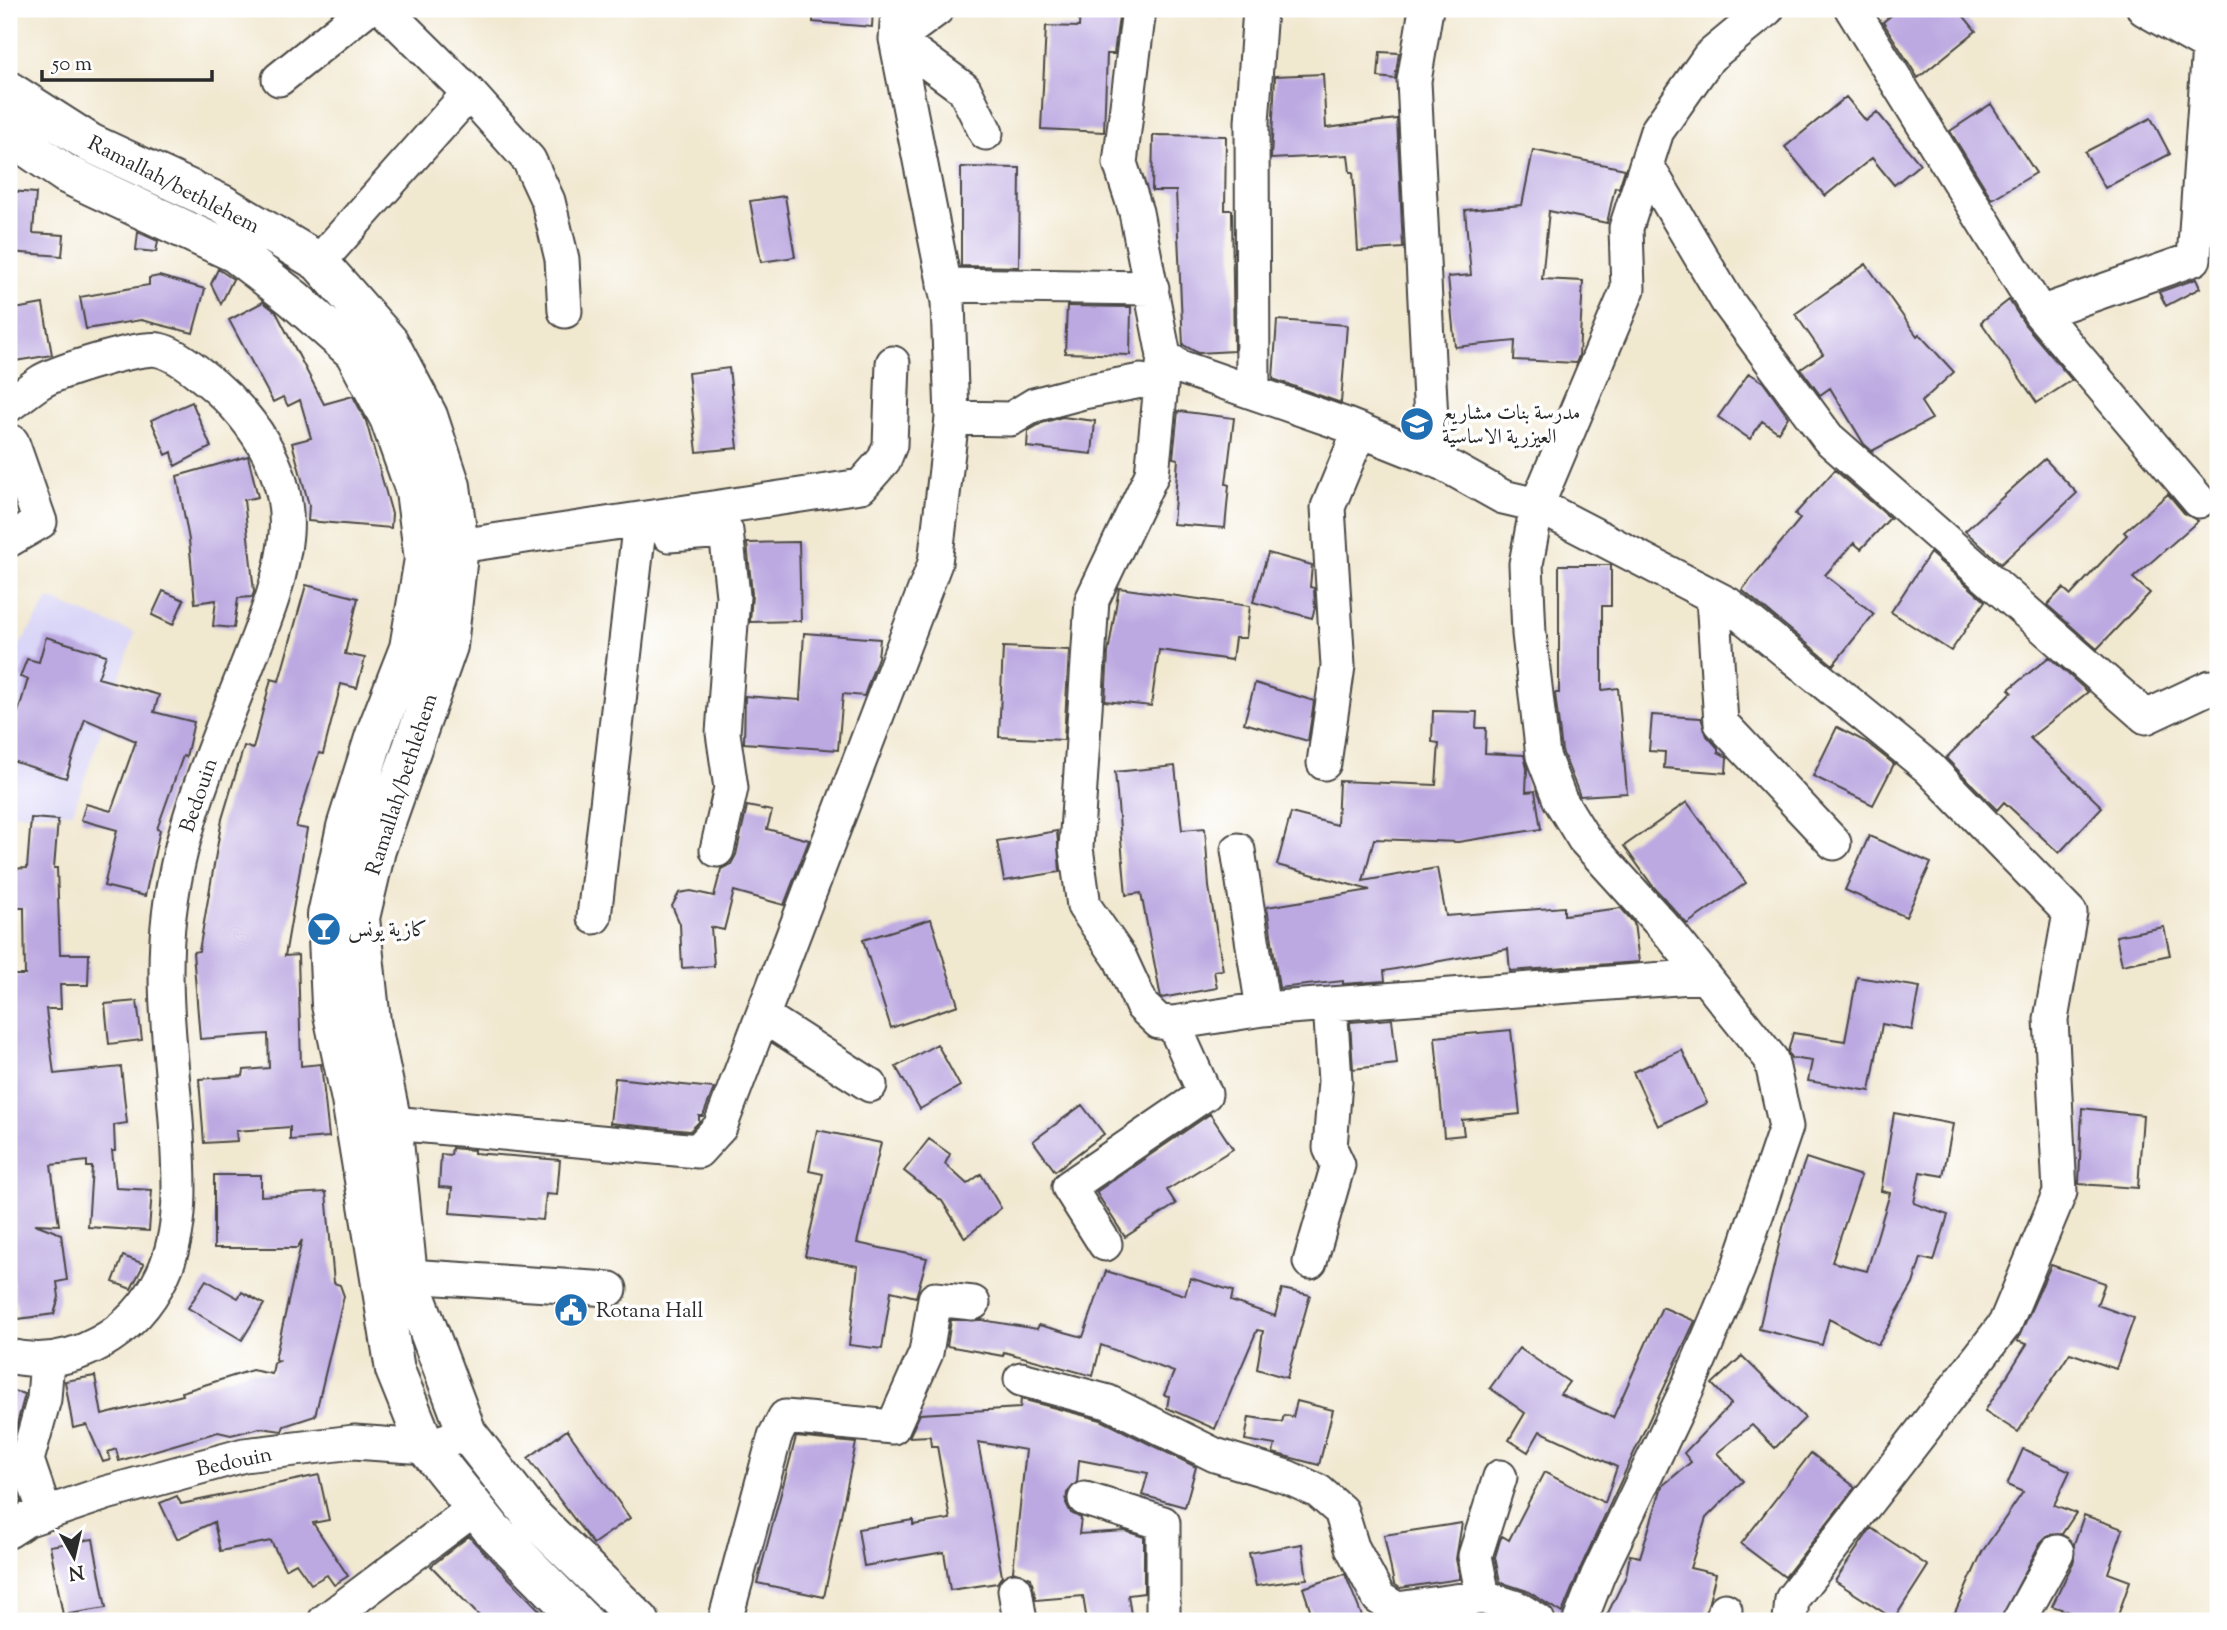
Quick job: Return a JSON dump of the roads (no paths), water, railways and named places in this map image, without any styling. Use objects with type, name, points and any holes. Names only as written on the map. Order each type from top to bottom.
[{"type":"main road","name":"Ramallah/bethlehem","points":[[9,91],[90,143],[222,204],[319,262],[389,342],[428,416],[451,486],[458,546],[448,646],[376,850],[360,918],[371,1021],[392,1123],[408,1276],[467,1433],[531,1515],[640,1621]]},
{"type":"main road","name":"Ramallah/bethlehem","points":[[9,135],[66,174],[234,253],[293,298],[354,352],[390,418],[415,491],[424,559],[408,648],[375,735],[346,827],[327,915],[331,1005],[351,1100],[393,1358],[426,1447],[475,1508],[583,1621]]},
{"type":"street","points":[[279,79],[366,9]]},
{"type":"street","points":[[384,9],[469,93],[529,160],[548,201],[562,259],[565,311]]},
{"type":"street","points":[[897,24],[937,9]]},
{"type":"street","points":[[1139,9],[1119,163],[1136,212],[1152,288],[1162,371],[1152,474],[1092,600],[1076,848],[1084,906],[1120,958],[1142,1006],[1159,1022],[1173,1023],[1263,1009],[1704,976]]},
{"type":"street","points":[[1253,392],[1252,122],[1259,9]]},
{"type":"street","points":[[1426,9],[1414,81],[1433,460]]},
{"type":"street","points":[[1580,1621],[1598,1575],[1687,1390],[1738,1269],[1786,1127],[1771,1059],[1704,976],[1584,839],[1560,800],[1543,756],[1529,634],[1526,564],[1538,505],[1628,289],[1626,228],[1657,131],[1709,57],[1767,9]]},
{"type":"street","points":[[1852,9],[2040,313],[2199,501]]},
{"type":"street","points":[[2144,9],[2209,46]]},
{"type":"street","points":[[2040,313],[2194,259],[2207,235],[2209,46],[2190,9]]},
{"type":"street","points":[[897,24],[964,89],[986,133]]},
{"type":"street","points":[[392,1123],[698,1151],[720,1127],[935,564],[952,418],[948,302],[897,24]]},
{"type":"street","points":[[319,262],[469,93]]},
{"type":"street","points":[[1647,166],[1727,301],[1828,438],[2146,717],[2210,687],[2218,689]]},
{"type":"street","points":[[944,285],[1152,288]]},
{"type":"street","name":"Bedouin","points":[[9,405],[45,380],[113,356],[158,349],[191,366],[223,391],[250,419],[270,455],[283,499],[286,533],[265,620],[193,804],[177,863],[168,919],[165,978],[179,1161],[175,1238],[163,1273],[144,1306],[108,1340],[69,1357],[29,1360],[9,1356]]},
{"type":"street","points":[[458,546],[639,528],[861,486],[884,460],[890,444],[893,363]]},
{"type":"street","points":[[952,418],[1011,419],[1034,405],[1141,381],[1162,371],[1180,367],[1360,430],[1433,460],[1503,497],[1538,505],[1728,604],[1929,768],[2070,913],[2051,1019],[2060,1192],[2005,1324],[1792,1599],[1790,1621]]},
{"type":"street","points":[[1324,763],[1338,666],[1328,508],[1360,430]]},
{"type":"street","points":[[9,540],[40,522],[12,442]]},
{"type":"street","points":[[639,528],[726,531],[733,596],[723,733],[730,788],[717,850]]},
{"type":"street","points":[[594,917],[639,528]]},
{"type":"street","points":[[1713,597],[1721,723],[1834,843]]},
{"type":"street","points":[[1238,850],[1263,1009]]},
{"type":"street","points":[[1310,1262],[1338,1166],[1330,1148],[1335,1081],[1330,1004]]},
{"type":"street","points":[[762,1016],[870,1085]]},
{"type":"street","points":[[1105,1244],[1069,1187],[1205,1094],[1173,1023]]},
{"type":"street","points":[[408,1276],[610,1289]]},
{"type":"street","points":[[725,1621],[775,1436],[785,1417],[893,1427],[926,1353],[935,1299],[973,1303]]},
{"type":"street","points":[[45,1513],[27,1460],[44,1399],[47,1359]]},
{"type":"street","points":[[1021,1378],[1108,1402],[1215,1455],[1287,1477],[1318,1491],[1341,1511],[1352,1547],[1379,1598],[1397,1609],[1482,1597],[1517,1608],[1538,1621]]},
{"type":"street","name":"Bedouin","points":[[9,1531],[26,1520],[45,1513],[244,1455],[354,1441],[426,1447],[467,1433]]},
{"type":"street","points":[[1482,1597],[1475,1556],[1500,1478]]},
{"type":"street","points":[[1085,1499],[1163,1522],[1163,1621]]},
{"type":"street","points":[[325,1621],[475,1508]]},
{"type":"street","points":[[2019,1621],[2057,1552]]},
{"type":"place","name":"مدرسة بنات مشاريع العيزرية الاساسية","points":[[1417,424]]},
{"type":"place","name":"كازية يونس","points":[[324,929]]},
{"type":"place","name":"Rotana Hall","points":[[571,1310]]}]
